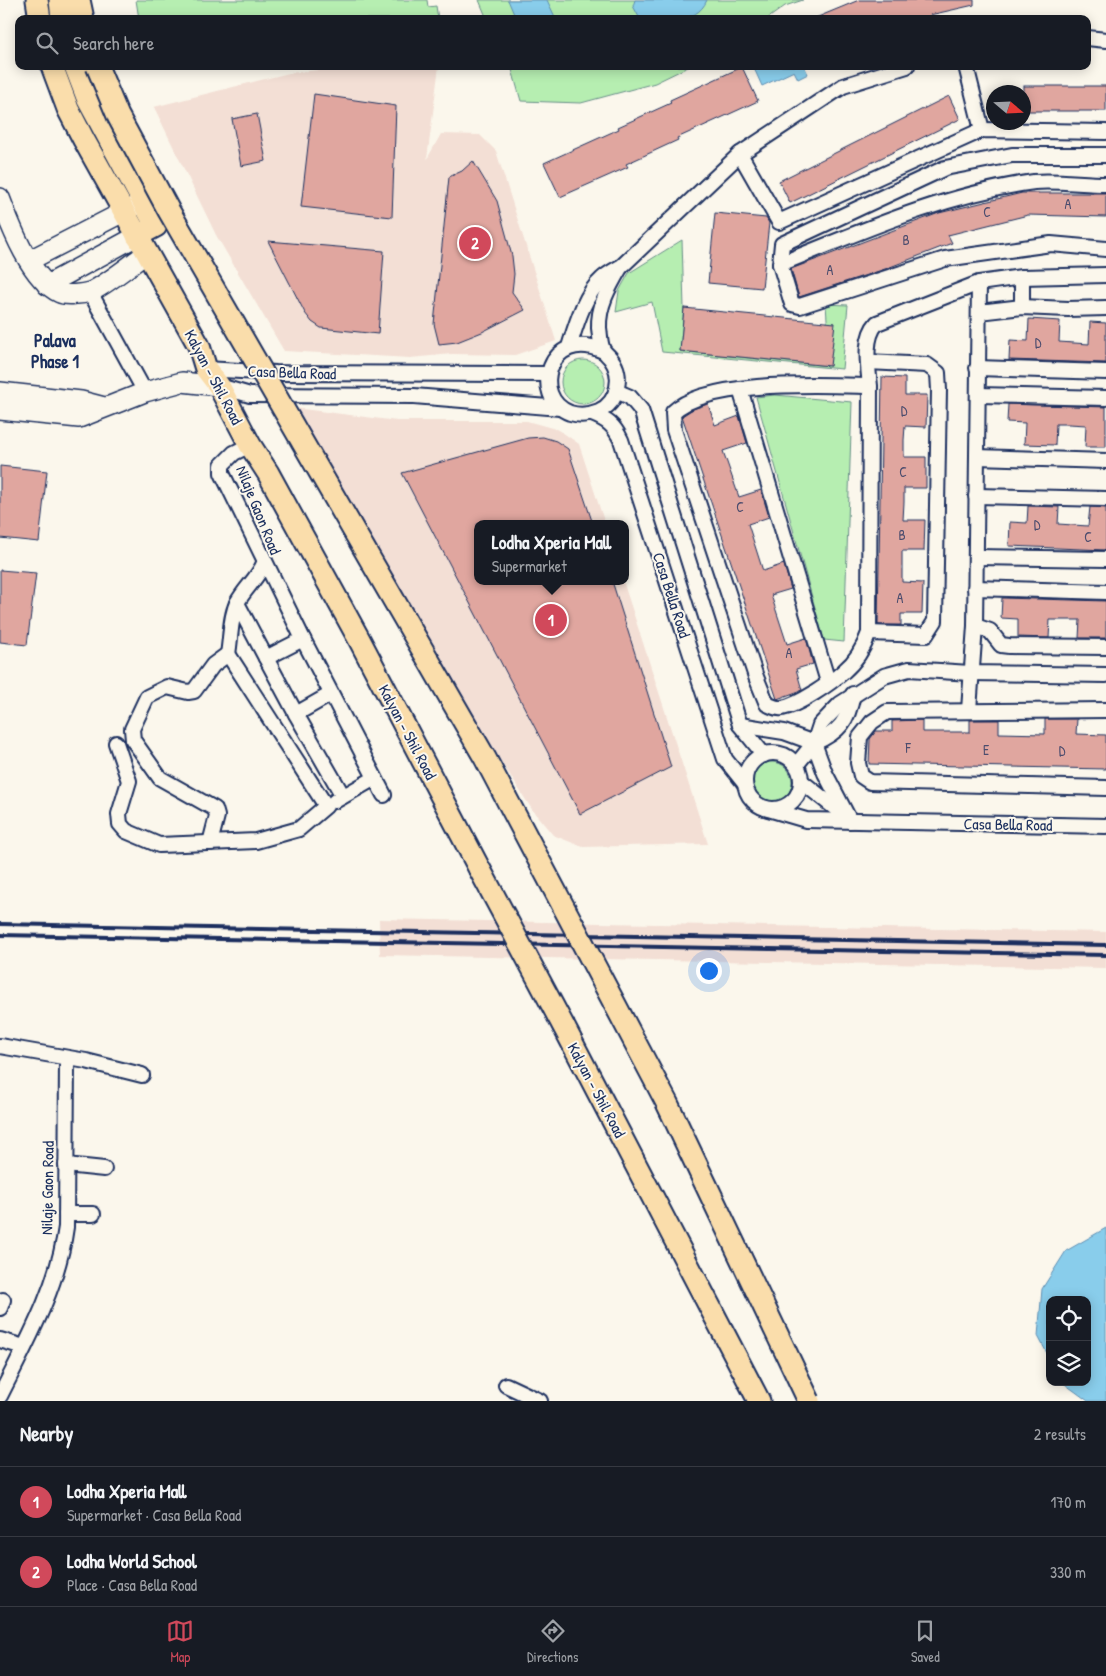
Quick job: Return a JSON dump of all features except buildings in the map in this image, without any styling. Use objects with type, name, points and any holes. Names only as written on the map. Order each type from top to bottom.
[{"type":"main road","points":[[36,0],[39,15]]},
{"type":"main road","points":[[60,0],[62,15]]},
{"type":"main road","points":[[79,0],[82,15]]},
{"type":"main road","name":"Kalyan - Shil Road","points":[[53,70],[68,109],[122,212],[199,346],[206,369],[219,386],[250,445],[268,473],[360,640],[759,1401]]},
{"type":"main road","points":[[77,70],[88,100],[103,130],[145,202],[156,226],[142,245]]},
{"type":"main road","points":[[99,70],[118,116],[169,211],[485,758],[667,1103],[810,1401]]},
{"type":"street","points":[[1091,38],[1106,40]]},
{"type":"street","points":[[569,348],[592,291],[602,279],[622,266],[740,154],[843,86],[894,70]]},
{"type":"street","points":[[967,70],[982,130]]},
{"type":"street","points":[[740,154],[779,222],[982,130],[1106,132]]},
{"type":"street","points":[[1106,155],[1012,155],[945,168],[782,244],[780,264],[792,304],[800,306],[945,260],[1051,244],[1106,249]]},
{"type":"street","points":[[780,264],[876,226],[959,197],[1035,182],[1106,184]]},
{"type":"street","points":[[0,198],[12,229],[30,260],[47,285],[62,294],[90,292],[142,245]]},
{"type":"street","points":[[30,260],[145,202]]},
{"type":"street","points":[[47,285],[142,245]]},
{"type":"street","points":[[603,351],[599,326],[602,304],[622,266]]},
{"type":"street","points":[[870,386],[776,385],[723,392],[682,404],[673,412],[674,430],[756,677],[767,704],[776,708],[783,708],[806,698],[845,671],[863,649],[869,633],[870,386],[868,362],[870,330],[877,323],[979,283],[1022,277],[1106,275]]},
{"type":"street","points":[[1022,277],[1022,306]]},
{"type":"street","points":[[969,710],[970,673],[975,626],[979,283]]},
{"type":"street","points":[[90,292],[146,392]]},
{"type":"street","points":[[979,312],[1022,306],[1068,309],[1106,308]]},
{"type":"street","points":[[560,408],[552,397],[548,386],[548,374],[559,354],[580,344],[592,345],[603,351],[616,368],[618,379],[616,391],[611,401],[603,409],[592,414]]},
{"type":"street","points":[[868,362],[927,365],[938,373],[939,390],[935,622],[926,634],[869,633]]},
{"type":"street","points":[[977,368],[1106,372]]},
{"type":"street","name":"Casa Bella Road","points":[[182,382],[191,370],[206,369],[276,373],[548,374]]},
{"type":"street","points":[[0,410],[79,418],[146,392],[182,382]]},
{"type":"street","name":"Casa Bella Road","points":[[182,382],[219,386],[250,395],[414,396],[560,408],[580,415],[592,414],[605,419],[615,426],[621,440],[725,759],[745,784],[752,799],[765,808],[806,820],[1106,826]]},
{"type":"street","points":[[740,390],[828,682]]},
{"type":"street","name":"Casa Bella Road","points":[[616,391],[630,398],[641,410],[740,724],[764,755]]},
{"type":"street","points":[[0,392],[81,401],[104,407]]},
{"type":"street","points":[[978,395],[1106,398]]},
{"type":"street","name":"Nilaje Gaon Road","points":[[228,654],[237,604],[256,580],[264,563],[222,473],[222,465],[234,454],[250,445]]},
{"type":"street","points":[[977,456],[1106,461]]},
{"type":"street","points":[[976,496],[1106,499]]},
{"type":"street","points":[[976,556],[1106,558]]},
{"type":"street","points":[[264,563],[384,795]]},
{"type":"street","points":[[975,588],[1106,592]]},
{"type":"street","points":[[237,604],[296,714],[343,796]]},
{"type":"street","points":[[975,626],[990,631],[1001,645],[1106,647]]},
{"type":"street","points":[[266,658],[303,639]]},
{"type":"street","points":[[210,843],[217,816],[215,809],[160,778],[133,740],[132,728],[147,697],[167,687],[188,692],[194,691],[213,665],[228,654],[326,806]]},
{"type":"street","points":[[796,764],[814,743],[831,736],[849,714],[853,694],[884,676],[909,669],[970,673],[1106,675]]},
{"type":"street","points":[[296,714],[331,694]]},
{"type":"street","points":[[1106,710],[887,712],[872,722],[860,737],[858,763],[861,776],[870,782],[1106,788]]},
{"type":"street","points":[[740,724],[784,732],[814,743],[825,773],[850,821]]},
{"type":"street","points":[[116,743],[129,781],[119,814],[120,824],[126,831],[159,844],[256,841],[299,829],[326,806],[376,778]]},
{"type":"street","points":[[745,784],[750,766],[764,755],[778,754],[796,764],[801,781],[800,789],[790,804],[782,808],[765,808]]},
{"type":"street","points":[[801,781],[850,821]]},
{"type":"street","points":[[0,1046],[121,1068],[142,1075]]},
{"type":"street","name":"Nilaje Gaon Road","points":[[0,1396],[47,1296],[63,1249],[66,1214],[67,1058]]},
{"type":"street","points":[[66,1164],[104,1169]]},
{"type":"street","points":[[66,1214],[93,1214]]},
{"type":"street","points":[[0,1340],[24,1347]]},
{"type":"street","points":[[506,1385],[540,1401]]},
{"type":"shaded area","points":[[318,70],[438,70],[427,159],[441,134],[480,135],[496,151],[556,341],[515,355],[452,354],[410,358],[284,351],[216,235],[154,107],[289,73]]},
{"type":"shaded area","points":[[271,405],[397,421],[527,421],[559,430],[579,444],[604,520],[474,520],[474,585],[624,585],[708,844],[583,847],[553,835],[533,811]]},
{"type":"shaded area","points":[[379,919],[1106,932],[1106,968],[380,955]]},
{"type":"green space","points":[[136,0],[427,0],[428,7],[436,6],[437,15],[138,15]]},
{"type":"green space","points":[[479,0],[803,0],[785,6],[773,15],[485,15]]},
{"type":"green space","points":[[512,70],[682,70],[655,83],[581,103],[521,101]]},
{"type":"green space","points":[[682,240],[684,308],[680,351],[830,366],[826,304],[848,305],[842,369],[662,352],[652,302],[616,312],[619,291],[629,273]]},
{"type":"green space","points":[[579,360],[587,360],[599,366],[605,382],[599,398],[587,404],[579,404],[567,398],[561,386],[561,378],[567,366]]},
{"type":"green space","points":[[775,395],[852,402],[844,642],[824,640],[756,397]]},
{"type":"green space","points":[[776,762],[783,765],[789,771],[792,782],[791,790],[783,799],[776,802],[768,802],[761,799],[753,790],[752,778],[755,771],[764,763]]},
{"type":"water","points":[[508,0],[547,0],[554,15],[514,15]]},
{"type":"water","points":[[635,0],[707,0],[702,8],[692,15],[638,15],[633,6]]},
{"type":"water","points":[[755,70],[806,70],[808,74],[798,79],[794,71],[762,86]]},
{"type":"water","points":[[1106,1228],[1106,1401],[1088,1401],[1067,1386],[1091,1386],[1091,1296],[1046,1296],[1046,1351],[1038,1336],[1042,1289],[1066,1251]]},
{"type":"railway","points":[[0,924],[1106,945]]},
{"type":"railway","points":[[0,935],[1106,955]]},
{"type":"place","name":"Lodha World School","points":[[475,243]]},
{"type":"place","name":"Lodha Xperia Mall","points":[[551,620]]},
{"type":"district","name":"Palava Phase 1","points":[[55,351]]}]
